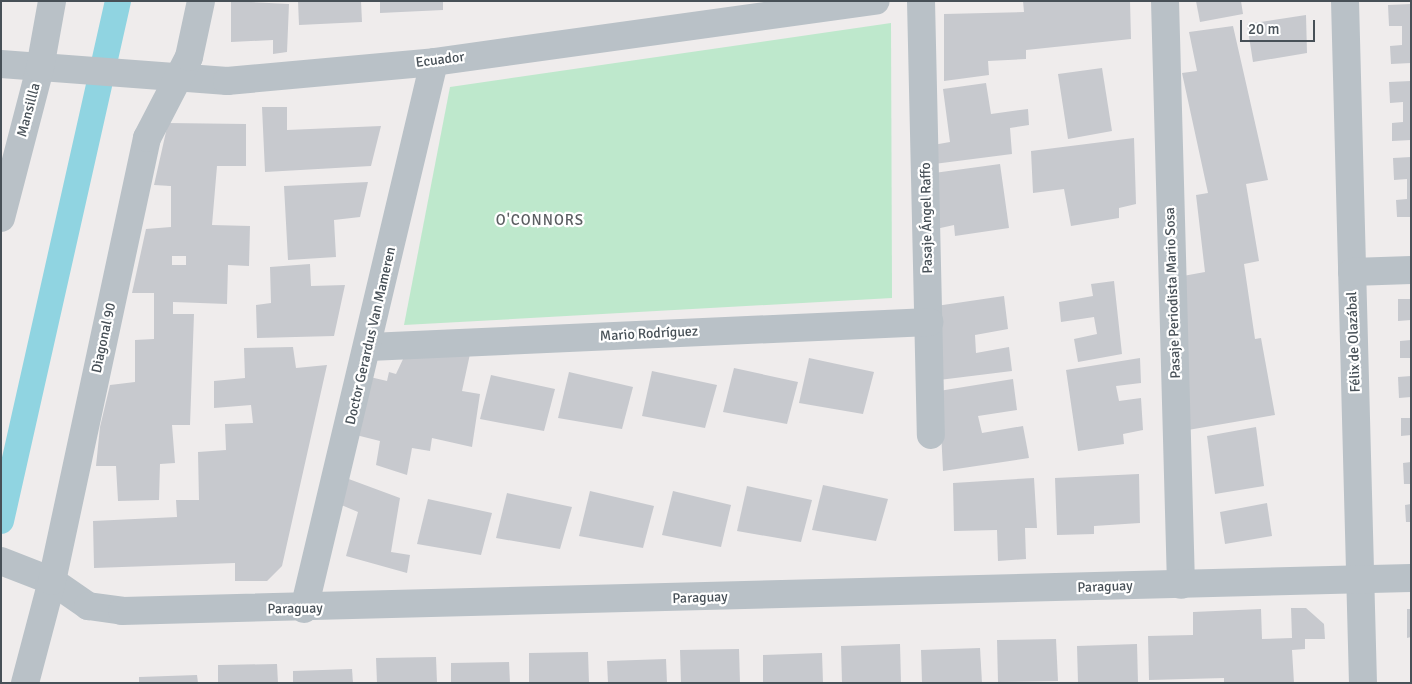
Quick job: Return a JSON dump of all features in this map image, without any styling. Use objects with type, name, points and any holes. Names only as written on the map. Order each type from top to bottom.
[{"type":"street","name":"Mansillla","points":[[1,218],[40,68],[52,1]]},
{"type":"street","name":"Diagonal 90","points":[[26,683],[52,581],[147,138],[165,97],[179,78],[189,58],[201,1]]},
{"type":"street","name":"Ecuador","points":[[1,64],[145,78],[227,80],[434,62],[876,1]]},
{"type":"street","name":"Pasaje Ángel Raffo","points":[[922,1],[931,435]]},
{"type":"street","name":"Pasaje Periodista Mario Sosa","points":[[1165,1],[1182,585]]},
{"type":"street","name":"Félix de Olazábal","points":[[1344,1],[1363,683]]},
{"type":"street","name":"Doctor Gerardus Van Mameren","points":[[304,609],[369,347],[434,62]]},
{"type":"street","points":[[1352,272],[1411,270]]},
{"type":"street","name":"Mario Rodríguez","points":[[369,347],[929,322]]},
{"type":"street","name":"Paraguay","points":[[11,564],[52,581],[88,606],[122,611],[304,609],[1411,578]]},
{"type":"green space","points":[[891,23],[892,298],[404,325],[450,87]]},
{"type":"building","points":[[231,1],[289,4],[287,52],[273,54],[273,40],[231,42]]},
{"type":"building","points":[[298,1],[361,1],[362,22],[299,25]]},
{"type":"building","points":[[380,1],[443,1],[443,10],[380,13]]},
{"type":"building","points":[[1023,1],[1130,1],[1131,39],[1026,50],[1026,59],[988,61],[989,75],[944,81],[944,14],[1024,12]]},
{"type":"building","points":[[1196,1],[1241,1],[1243,14],[1200,22]]},
{"type":"building","points":[[1411,4],[1411,63],[1391,64],[1390,46],[1402,45],[1402,26],[1389,26],[1388,5]]},
{"type":"building","points":[[1306,15],[1307,53],[1253,62],[1247,24]]},
{"type":"building","points":[[1233,26],[1268,180],[1246,184],[1259,261],[1244,264],[1255,339],[1261,338],[1275,415],[1188,430],[1183,276],[1205,272],[1196,195],[1208,193],[1182,73],[1197,71],[1189,32]]},
{"type":"building","points":[[1102,68],[1112,131],[1068,139],[1058,74]]},
{"type":"building","points":[[1411,81],[1411,140],[1392,141],[1392,123],[1403,122],[1403,102],[1390,103],[1389,82]]},
{"type":"building","points":[[986,83],[991,114],[1028,109],[1029,125],[1010,128],[1012,154],[934,164],[933,145],[950,142],[943,89]]},
{"type":"building","points":[[262,107],[287,107],[287,130],[381,126],[371,166],[265,172]]},
{"type":"building","points":[[168,123],[246,124],[246,166],[217,166],[212,225],[250,226],[249,266],[228,265],[227,304],[173,302],[173,314],[194,314],[190,425],[172,425],[175,463],[160,464],[159,500],[118,501],[116,466],[96,466],[100,427],[110,385],[135,382],[135,340],[154,339],[154,293],[132,293],[146,229],[171,227],[171,186],[154,185]],"holes":[[[172,256],[186,256],[186,265],[172,265]]]},
{"type":"building","points":[[1134,138],[1136,204],[1119,208],[1119,218],[1071,226],[1064,189],[1033,193],[1031,151]]},
{"type":"building","points":[[1411,157],[1411,217],[1397,217],[1396,200],[1407,199],[1407,179],[1394,180],[1393,158]]},
{"type":"building","points":[[1000,164],[1009,228],[955,236],[954,225],[936,229],[934,173]]},
{"type":"building","points":[[368,182],[360,217],[334,220],[336,257],[288,260],[284,186]]},
{"type":"building","points":[[310,264],[311,286],[345,285],[334,336],[257,338],[256,305],[271,303],[270,267]]},
{"type":"building","points":[[1114,281],[1122,354],[1078,362],[1074,339],[1097,334],[1094,317],[1061,322],[1059,302],[1093,296],[1091,284]]},
{"type":"building","points":[[1004,296],[1008,329],[975,335],[976,353],[1009,347],[1012,371],[939,380],[936,306]]},
{"type":"building","points":[[1398,299],[1411,299],[1411,320],[1398,321]]},
{"type":"building","points":[[1411,340],[1411,358],[1400,358],[1400,341]]},
{"type":"building","points":[[293,347],[296,368],[327,365],[282,566],[267,581],[235,581],[235,563],[94,568],[93,521],[177,517],[176,500],[199,500],[198,452],[226,450],[225,424],[253,423],[251,405],[214,408],[214,381],[245,378],[244,348]]},
{"type":"building","points":[[470,354],[462,391],[480,394],[472,447],[432,438],[430,451],[412,448],[407,475],[376,465],[380,441],[356,435],[370,377],[387,381],[389,372],[396,374],[404,357]]},
{"type":"building","points":[[809,358],[874,372],[863,414],[799,403]]},
{"type":"building","points":[[1140,358],[1141,383],[1116,386],[1119,401],[1141,398],[1143,430],[1123,434],[1124,444],[1078,451],[1066,370]]},
{"type":"building","points":[[734,368],[798,382],[787,424],[723,412]]},
{"type":"building","points":[[652,371],[717,385],[705,428],[642,416]]},
{"type":"building","points":[[569,372],[633,387],[622,429],[558,418]]},
{"type":"building","points":[[491,375],[555,389],[544,431],[480,419]]},
{"type":"building","points":[[1411,376],[1411,397],[1399,398],[1398,377]]},
{"type":"building","points":[[1013,379],[1017,410],[978,416],[982,433],[1023,426],[1029,458],[943,471],[939,391]]},
{"type":"building","points":[[1401,418],[1411,418],[1411,435],[1401,436]]},
{"type":"building","points":[[1256,427],[1264,486],[1215,494],[1207,436]]},
{"type":"building","points":[[1411,462],[1411,484],[1404,484],[1403,463]]},
{"type":"building","points":[[1139,474],[1140,523],[1094,526],[1094,534],[1057,535],[1055,478]]},
{"type":"building","points":[[346,478],[400,498],[391,552],[410,555],[407,573],[346,556],[358,512],[339,504]]},
{"type":"building","points":[[1034,478],[1037,528],[1025,528],[1026,559],[998,561],[997,530],[954,531],[953,483]]},
{"type":"building","points":[[823,485],[888,499],[876,541],[812,530]]},
{"type":"building","points":[[747,486],[812,500],[801,542],[737,531]]},
{"type":"building","points":[[590,491],[654,506],[643,548],[579,536]]},
{"type":"building","points":[[673,491],[731,505],[721,547],[662,535]]},
{"type":"building","points":[[507,493],[572,507],[560,549],[496,538]]},
{"type":"building","points":[[428,499],[492,513],[481,555],[417,544]]},
{"type":"building","points":[[1267,503],[1272,536],[1225,544],[1220,512]]},
{"type":"building","points":[[1411,504],[1411,522],[1406,522],[1405,505]]},
{"type":"building","points":[[1291,608],[1306,608],[1324,624],[1325,639],[1305,639],[1305,649],[1292,650],[1294,683],[1224,683],[1224,678],[1149,680],[1148,636],[1193,635],[1193,612],[1261,609],[1262,639],[1292,638]]},
{"type":"building","points":[[1407,609],[1411,609],[1411,637],[1407,638]]},
{"type":"building","points":[[1056,639],[1058,681],[998,682],[997,640]]},
{"type":"building","points":[[900,644],[901,683],[842,683],[841,646]]},
{"type":"building","points":[[1137,644],[1138,683],[1078,683],[1077,646]]},
{"type":"building","points":[[980,648],[982,683],[922,683],[921,650]]},
{"type":"building","points":[[739,649],[740,683],[681,683],[680,650]]},
{"type":"building","points":[[588,652],[589,683],[529,683],[529,653]]},
{"type":"building","points":[[822,653],[823,683],[763,683],[763,655]]},
{"type":"building","points":[[436,657],[437,683],[377,683],[376,658]]},
{"type":"building","points":[[666,659],[667,683],[608,683],[607,661]]},
{"type":"building","points":[[509,662],[510,683],[451,683],[451,663]]},
{"type":"building","points":[[277,664],[278,683],[218,683],[218,665]]},
{"type":"building","points":[[352,669],[353,683],[293,683],[293,671]]},
{"type":"building","points":[[197,675],[198,683],[139,683],[139,677]]},
{"type":"waterway","points":[[1,521],[118,1]]},
{"type":"district","name":"O'CONNORS","points":[[540,221]]}]
